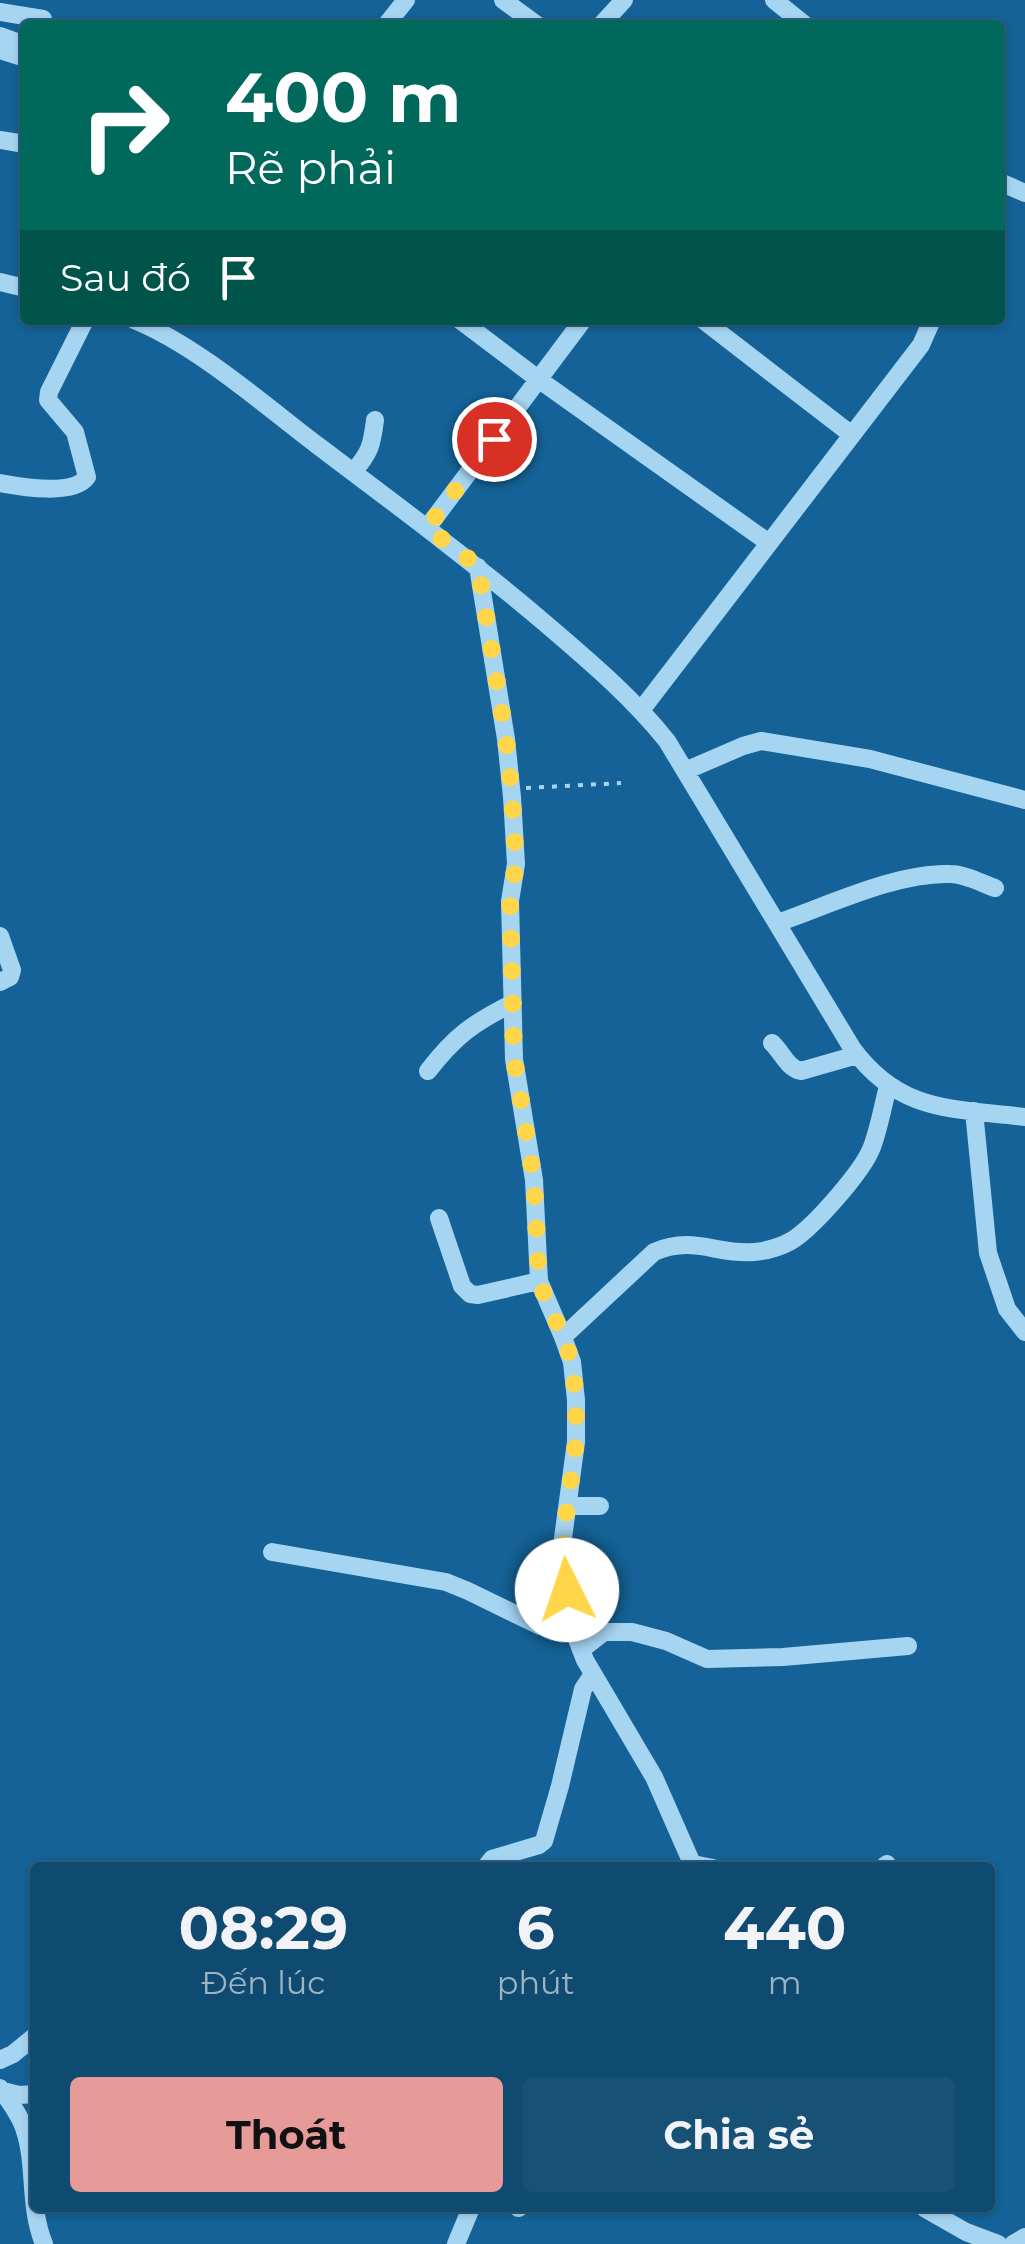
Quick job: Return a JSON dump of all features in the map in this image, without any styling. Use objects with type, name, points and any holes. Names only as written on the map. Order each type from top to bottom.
[{"type":"street","points":[[2,0],[0,10],[43,19]]},
{"type":"street","points":[[390,20],[406,0]]},
{"type":"street","points":[[503,0],[529,20]]},
{"type":"street","points":[[606,20],[624,0]]},
{"type":"street","points":[[774,0],[799,20]]},
{"type":"street","points":[[0,483],[35,489],[78,486],[88,477],[75,432],[48,400],[82,325]]},
{"type":"street","points":[[161,325],[478,566],[642,709],[686,771],[857,1055],[888,1086],[914,1100],[947,1108],[1025,1117]]},
{"type":"street","points":[[467,325],[769,543]]},
{"type":"street","points":[[427,528],[579,325]]},
{"type":"street","points":[[709,325],[852,435]]},
{"type":"street","points":[[642,709],[921,345],[926,325]]},
{"type":"street","points":[[353,472],[367,456],[375,420]]},
{"type":"street","points":[[478,566],[512,788],[516,864],[510,901],[514,1059],[534,1180],[539,1282],[572,1362],[578,1421],[563,1554],[571,1624],[593,1674],[654,1777],[692,1862]]},
{"type":"street","points":[[686,771],[762,741],[870,759],[1025,800]]},
{"type":"street","points":[[777,924],[888,884],[934,875],[954,874],[995,888]]},
{"type":"street","points":[[0,936],[12,970],[10,977],[0,982]]},
{"type":"street","points":[[428,1071],[468,1027],[512,1003]]},
{"type":"street","points":[[772,1043],[789,1066],[801,1072],[857,1055]]},
{"type":"street","points":[[563,1337],[654,1252],[670,1245],[686,1243],[751,1252],[790,1242],[808,1228],[862,1166],[872,1147],[888,1086]]},
{"type":"street","points":[[974,1111],[988,1253],[1007,1309],[1025,1332]]},
{"type":"street","points":[[439,1218],[462,1286],[470,1294],[478,1296],[539,1282]]},
{"type":"street","points":[[568,1506],[600,1506]]},
{"type":"street","points":[[272,1552],[446,1582],[540,1626],[553,1629],[571,1624]]},
{"type":"street","points":[[581,1650],[604,1632],[632,1632],[706,1658],[783,1657],[908,1646]]},
{"type":"street","points":[[489,1862],[539,1846],[544,1840],[582,1689],[593,1674]]},
{"type":"street","points":[[0,2060],[30,2040]]},
{"type":"street","points":[[1,2090],[19,2096],[30,2095]]},
{"type":"street","points":[[1,2090],[18,2113],[30,2150]]},
{"type":"street","points":[[34,2212],[44,2244]]},
{"type":"street","points":[[456,2244],[469,2212]]},
{"type":"street","points":[[931,2212],[998,2244]]},
{"type":"street","points":[[1012,2244],[1025,2237]]},
{"type":"path","points":[[512,788],[621,783]]},
{"type":"route","points":[[494,439],[427,528],[478,566],[506,739],[516,864],[510,901],[514,1059],[534,1180],[539,1282],[572,1362],[578,1421],[563,1538],[567,1590]]}]
